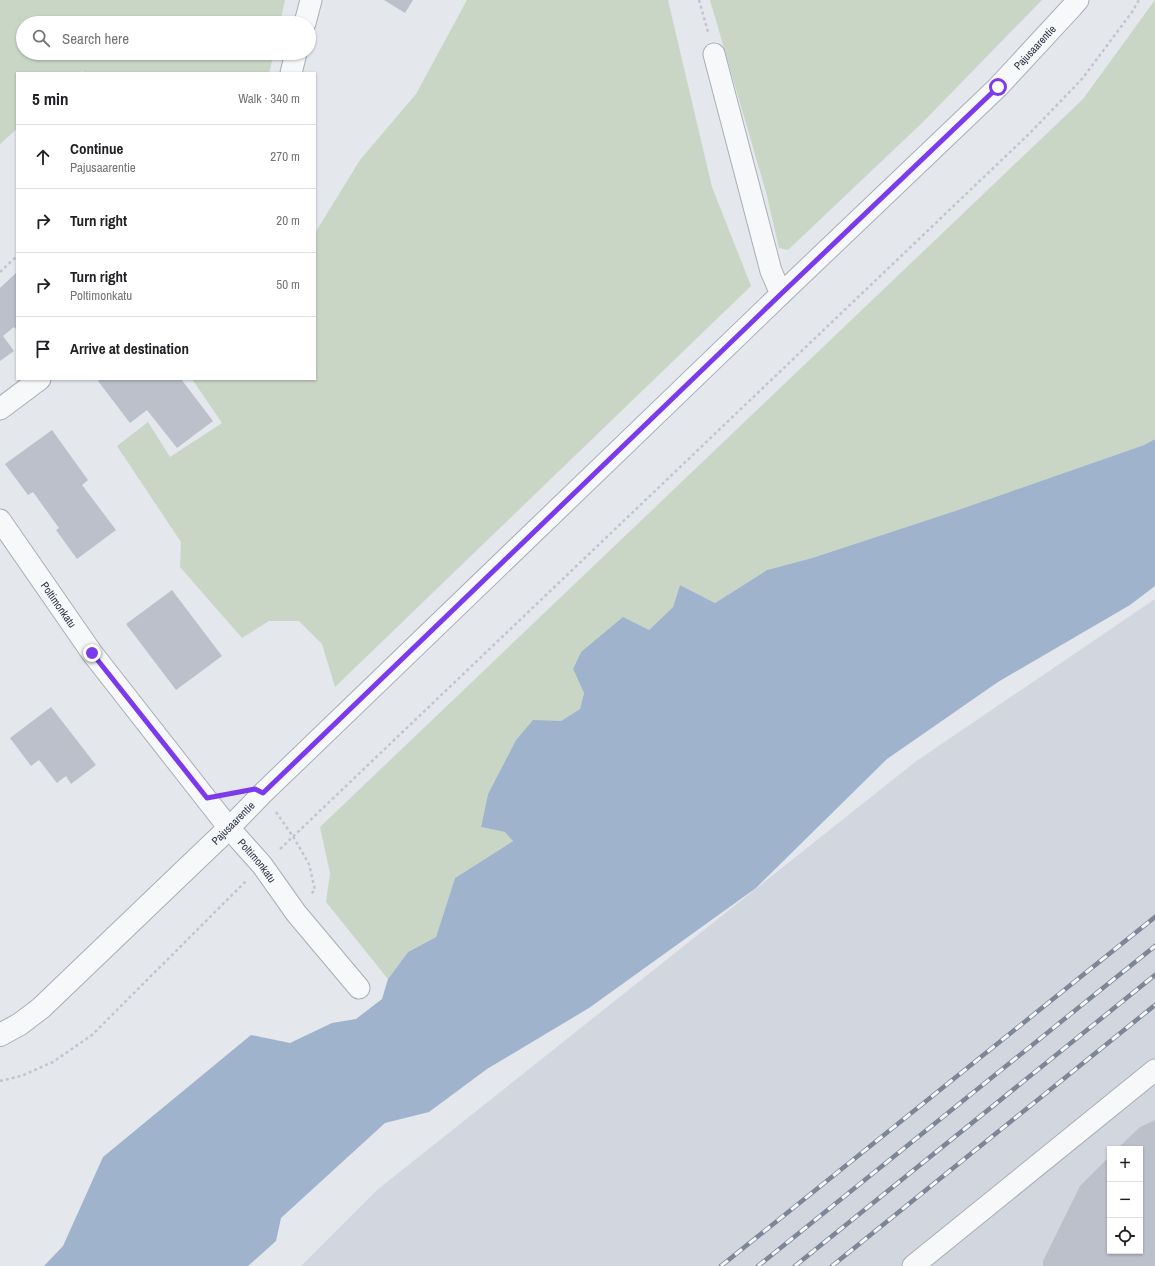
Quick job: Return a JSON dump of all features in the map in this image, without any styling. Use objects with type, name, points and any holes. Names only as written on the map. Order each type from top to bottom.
[{"type":"street","points":[[306,16],[311,0]]},
{"type":"street","name":"Pajusaarentie","points":[[0,1035],[20,1024],[41,1008],[229,828],[263,793],[998,87],[1078,0]]},
{"type":"street","points":[[714,54],[770,271],[781,294]]},
{"type":"street","points":[[291,72],[294,60]]},
{"type":"street","points":[[0,409],[39,380]]},
{"type":"street","name":"Poltimonkatu","points":[[0,520],[92,653],[229,828],[262,865],[296,913],[358,988]]},
{"type":"street","points":[[913,1266],[1155,1070]]},
{"type":"path","points":[[699,0],[714,54]]},
{"type":"path","points":[[0,1081],[21,1076],[54,1062],[92,1035],[262,865],[294,838],[1031,132],[1082,79],[1132,12],[1139,0]]},
{"type":"path","points":[[0,272],[16,257]]},
{"type":"path","points":[[263,793],[294,838],[309,864],[315,890],[296,913]]},
{"type":"shaded area","points":[[1155,599],[1155,1266],[301,1266],[377,1190],[915,762]]},
{"type":"green space","points":[[0,0],[285,0],[282,16],[16,16],[16,60],[272,60],[269,72],[16,72],[16,130],[0,144]]},
{"type":"green space","points":[[467,0],[668,0],[712,187],[751,286],[335,687],[322,644],[299,621],[269,621],[242,638],[180,567],[181,542],[117,446],[148,422],[170,457],[222,423],[193,380],[316,380],[316,231],[360,160],[416,94]]},
{"type":"green space","points":[[710,0],[1042,0],[923,122],[788,250],[779,248],[766,192]]},
{"type":"green space","points":[[1155,0],[1155,439],[1144,445],[958,510],[812,558],[767,570],[715,603],[680,585],[673,607],[649,630],[581,652],[573,669],[584,693],[580,709],[561,721],[533,721],[516,740],[488,794],[481,827],[506,832],[513,841],[455,878],[436,937],[408,952],[388,979],[326,902],[330,873],[320,827],[1083,99]]},
{"type":"water","points":[[1155,439],[1155,586],[1130,605],[998,682],[887,759],[756,888],[589,1008],[487,1069],[429,1112],[385,1123],[281,1218],[276,1241],[248,1266],[44,1266],[63,1246],[103,1157],[251,1035],[290,1043],[332,1023],[356,1019],[382,999],[388,979],[408,952],[436,937],[455,878],[513,841],[505,832],[481,827],[488,794],[516,740],[533,720],[561,721],[580,709],[584,693],[573,669],[581,652],[623,617],[649,630],[673,607],[680,585],[715,603],[767,570],[812,558],[958,510],[1144,445]]},
{"type":"building","points":[[384,0],[413,0],[405,13]]},
{"type":"building","points":[[16,273],[16,329],[14,327],[3,336],[14,351],[0,361],[0,288]]},
{"type":"building","points":[[182,380],[213,421],[177,448],[147,410],[130,423],[98,381]]},
{"type":"building","points":[[52,430],[88,480],[82,485],[116,530],[77,559],[56,530],[59,528],[33,492],[28,495],[5,464]]},
{"type":"building","points":[[172,590],[222,656],[176,690],[126,624]]},
{"type":"building","points":[[51,707],[96,765],[71,784],[66,776],[57,783],[39,760],[31,766],[10,738]]},
{"type":"building","points":[[1155,1120],[1155,1266],[1043,1266],[1043,1261],[1080,1186],[1107,1159],[1107,1254],[1143,1254],[1143,1146],[1120,1146],[1140,1127]]},
{"type":"railway","points":[[721,1266],[1155,917]]},
{"type":"railway","points":[[758,1266],[1155,946]]},
{"type":"railway","points":[[795,1266],[1155,975]]},
{"type":"railway","points":[[832,1266],[1155,1005]]},
{"type":"route","points":[[92,653],[207,798],[255,789],[263,793],[998,87]]}]
